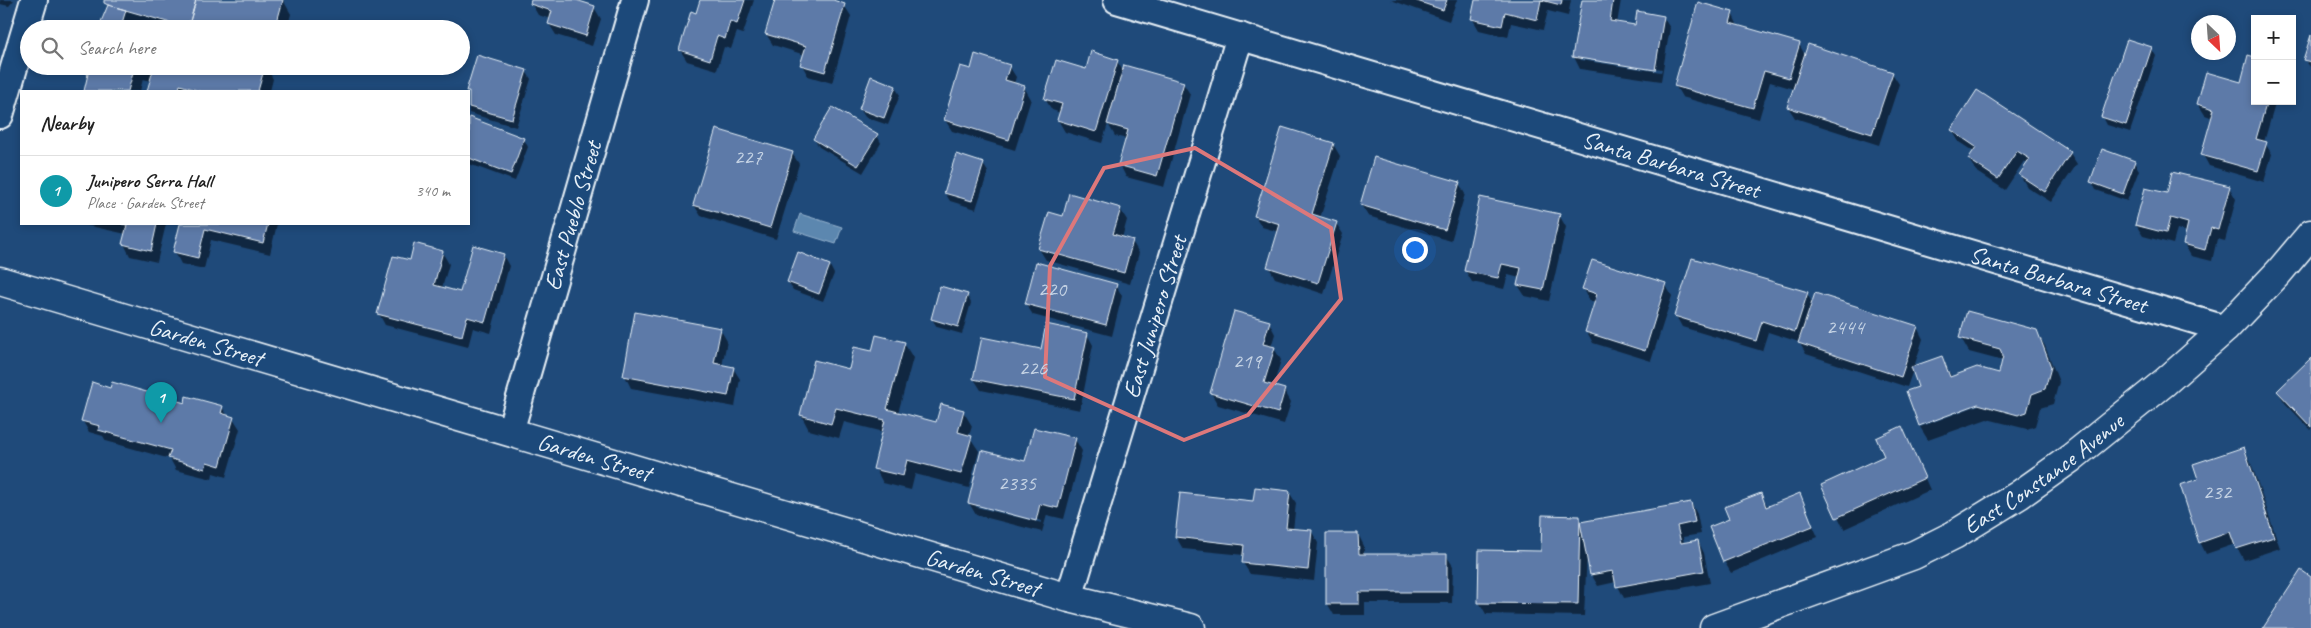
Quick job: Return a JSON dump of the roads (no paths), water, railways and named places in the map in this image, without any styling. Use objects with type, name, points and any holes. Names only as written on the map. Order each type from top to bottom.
[{"type":"street","points":[[28,20],[34,0]]},
{"type":"street","name":"East Pueblo Street","points":[[510,432],[635,0]]},
{"type":"street","name":"Santa Barbara Street","points":[[1117,0],[2225,329]]},
{"type":"street","name":"East Junipero Street","points":[[1069,598],[1240,36]]},
{"type":"street","points":[[0,115],[20,47]]},
{"type":"street","name":"East Constance Avenue","points":[[1716,627],[1914,555],[1954,535],[2019,495],[2071,458],[2165,382],[2225,329],[2279,272],[2311,234]]},
{"type":"street","name":"Garden Street","points":[[0,281],[1069,598],[1191,628]]},
{"type":"water","points":[[800,214],[842,227],[836,244],[794,231]]},
{"type":"place","name":"Junipero Serra Hall","points":[[161,423]]}]
